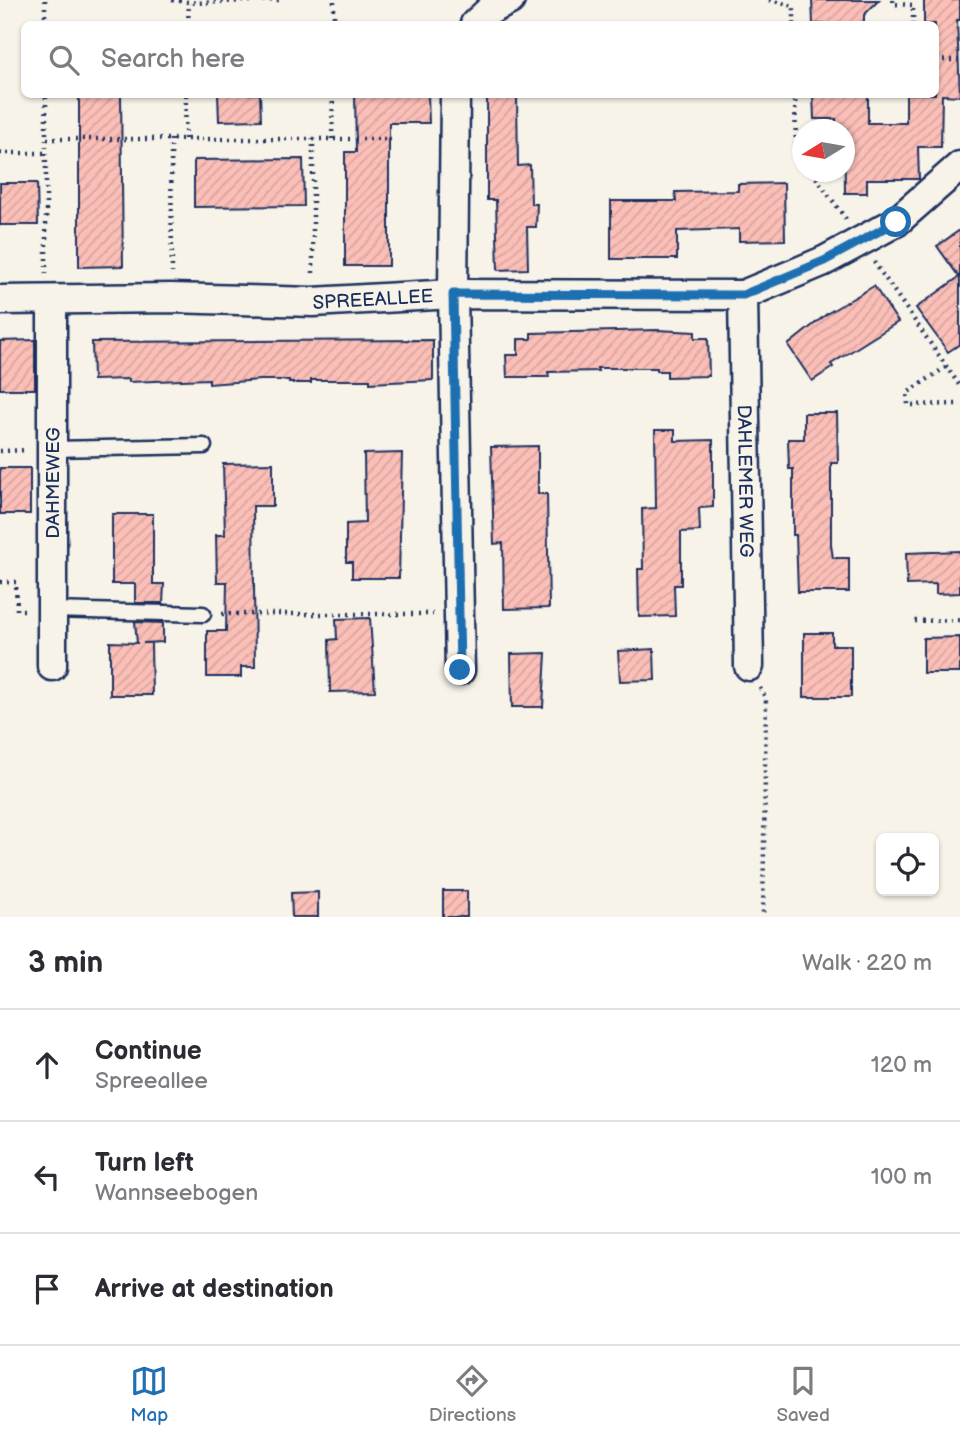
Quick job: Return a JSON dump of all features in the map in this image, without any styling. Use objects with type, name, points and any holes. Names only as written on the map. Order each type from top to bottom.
[{"type":"street","points":[[478,21],[490,10],[510,0]]},
{"type":"street","points":[[455,98],[453,294],[460,670]]},
{"type":"street","name":"SPREEALLEE","points":[[0,300],[171,298],[313,302],[453,294],[743,295],[862,242],[896,222],[960,166]]},
{"type":"street","name":"DAHLEMER WEG","points":[[743,295],[749,666]]},
{"type":"street","name":"DAHMEWEG","points":[[50,300],[52,666]]},
{"type":"lane","points":[[52,449],[204,446]]},
{"type":"lane","points":[[51,610],[203,614]]},
{"type":"path","points":[[45,0],[45,21]]},
{"type":"path","points":[[172,0],[279,0]]},
{"type":"path","points":[[334,0],[334,21]]},
{"type":"path","points":[[769,0],[794,6],[794,21]]},
{"type":"path","points":[[893,0],[893,4],[912,5],[913,21]]},
{"type":"path","points":[[185,1],[188,21]]},
{"type":"path","points":[[939,60],[960,60]]},
{"type":"path","points":[[46,98],[50,300]]},
{"type":"path","points":[[185,139],[186,98]]},
{"type":"path","points":[[332,139],[333,98]]},
{"type":"path","points":[[795,98],[795,119]]},
{"type":"path","points":[[313,138],[313,302]]},
{"type":"path","points":[[47,139],[391,139]]},
{"type":"path","points":[[171,139],[171,298]]},
{"type":"path","points":[[0,153],[47,153]]},
{"type":"path","points":[[819,182],[960,386]]},
{"type":"path","points":[[946,367],[907,393],[908,405],[960,404]]},
{"type":"path","points":[[0,582],[16,582],[16,610],[51,610]]},
{"type":"path","points":[[203,614],[459,614]]},
{"type":"path","points":[[915,621],[960,620]]},
{"type":"path","points":[[749,666],[766,699],[763,917]]},
{"type":"building","points":[[812,0],[879,0],[864,15],[864,21],[813,21]]},
{"type":"building","points":[[924,0],[960,0],[960,20],[957,20],[960,96],[942,95],[941,147],[918,147],[919,179],[867,179],[867,193],[845,193],[845,182],[855,182],[855,119],[814,119],[813,98],[868,98],[868,123],[906,123],[906,98],[939,98],[939,21],[924,21]]},
{"type":"building","points":[[79,98],[121,98],[123,266],[79,267]]},
{"type":"building","points":[[218,98],[260,98],[261,120],[219,121]]},
{"type":"building","points":[[355,98],[428,98],[429,123],[389,123],[389,266],[345,266],[345,152],[356,152]]},
{"type":"building","points":[[487,98],[517,98],[518,166],[530,165],[531,204],[537,204],[536,227],[527,227],[528,269],[498,270],[496,200],[487,200]]},
{"type":"building","points":[[303,159],[304,206],[194,207],[194,160]]},
{"type":"building","points":[[0,183],[37,183],[38,225],[0,225]]},
{"type":"building","points":[[784,183],[785,240],[739,241],[739,229],[677,231],[677,259],[611,259],[611,201],[676,201],[675,192],[738,191],[738,184]]},
{"type":"building","points":[[960,230],[960,344],[948,352],[916,308],[959,277],[937,246]]},
{"type":"building","points":[[874,286],[898,322],[831,364],[833,367],[812,381],[788,345],[828,313]]},
{"type":"building","points":[[657,330],[695,332],[695,338],[708,338],[709,376],[667,377],[667,371],[657,371],[657,368],[597,368],[598,371],[548,372],[549,377],[507,377],[506,355],[518,355],[518,339],[531,339],[531,333]]},
{"type":"building","points":[[35,340],[35,389],[0,389],[0,341]]},
{"type":"building","points":[[433,340],[433,380],[370,383],[370,380],[311,380],[311,383],[289,383],[289,380],[260,380],[209,384],[209,379],[129,382],[129,379],[93,380],[92,342]]},
{"type":"building","points":[[804,413],[837,413],[838,463],[831,463],[831,545],[833,558],[849,558],[849,592],[798,592],[796,535],[793,535],[793,469],[789,469],[788,439],[804,439]]},
{"type":"building","points":[[655,430],[675,430],[675,441],[713,440],[713,507],[699,508],[700,531],[681,532],[681,585],[674,585],[675,616],[639,617],[638,569],[643,569],[642,509],[656,508]]},
{"type":"building","points":[[538,446],[538,494],[547,494],[549,608],[504,609],[503,543],[494,544],[491,447]]},
{"type":"building","points":[[402,453],[399,578],[352,578],[352,562],[346,562],[346,524],[365,523],[364,454]]},
{"type":"building","points":[[273,463],[273,506],[253,506],[255,667],[241,667],[241,677],[207,677],[207,631],[226,631],[227,582],[217,582],[216,535],[225,535],[223,464]]},
{"type":"building","points":[[0,468],[30,468],[30,514],[0,514]]},
{"type":"building","points":[[112,514],[153,514],[153,584],[164,584],[163,603],[135,603],[135,584],[112,584]]},
{"type":"building","points":[[960,551],[960,593],[936,594],[936,584],[907,585],[906,553]]},
{"type":"building","points":[[370,618],[375,691],[330,692],[329,640],[337,639],[336,619]]},
{"type":"building","points":[[135,622],[163,623],[163,642],[143,643],[151,643],[152,695],[110,695],[110,642],[137,643]]},
{"type":"building","points":[[804,633],[832,633],[832,645],[851,645],[851,697],[804,697]]},
{"type":"building","points":[[960,637],[960,673],[923,673],[923,638]]},
{"type":"building","points":[[654,649],[655,680],[620,681],[618,651]]},
{"type":"building","points":[[546,653],[543,707],[512,707],[511,654]]},
{"type":"building","points":[[443,891],[467,891],[467,917],[443,917]]},
{"type":"building","points":[[318,892],[318,917],[292,917],[291,893]]},
{"type":"route","points":[[460,670],[453,294],[743,295],[824,261],[896,222]]}]
